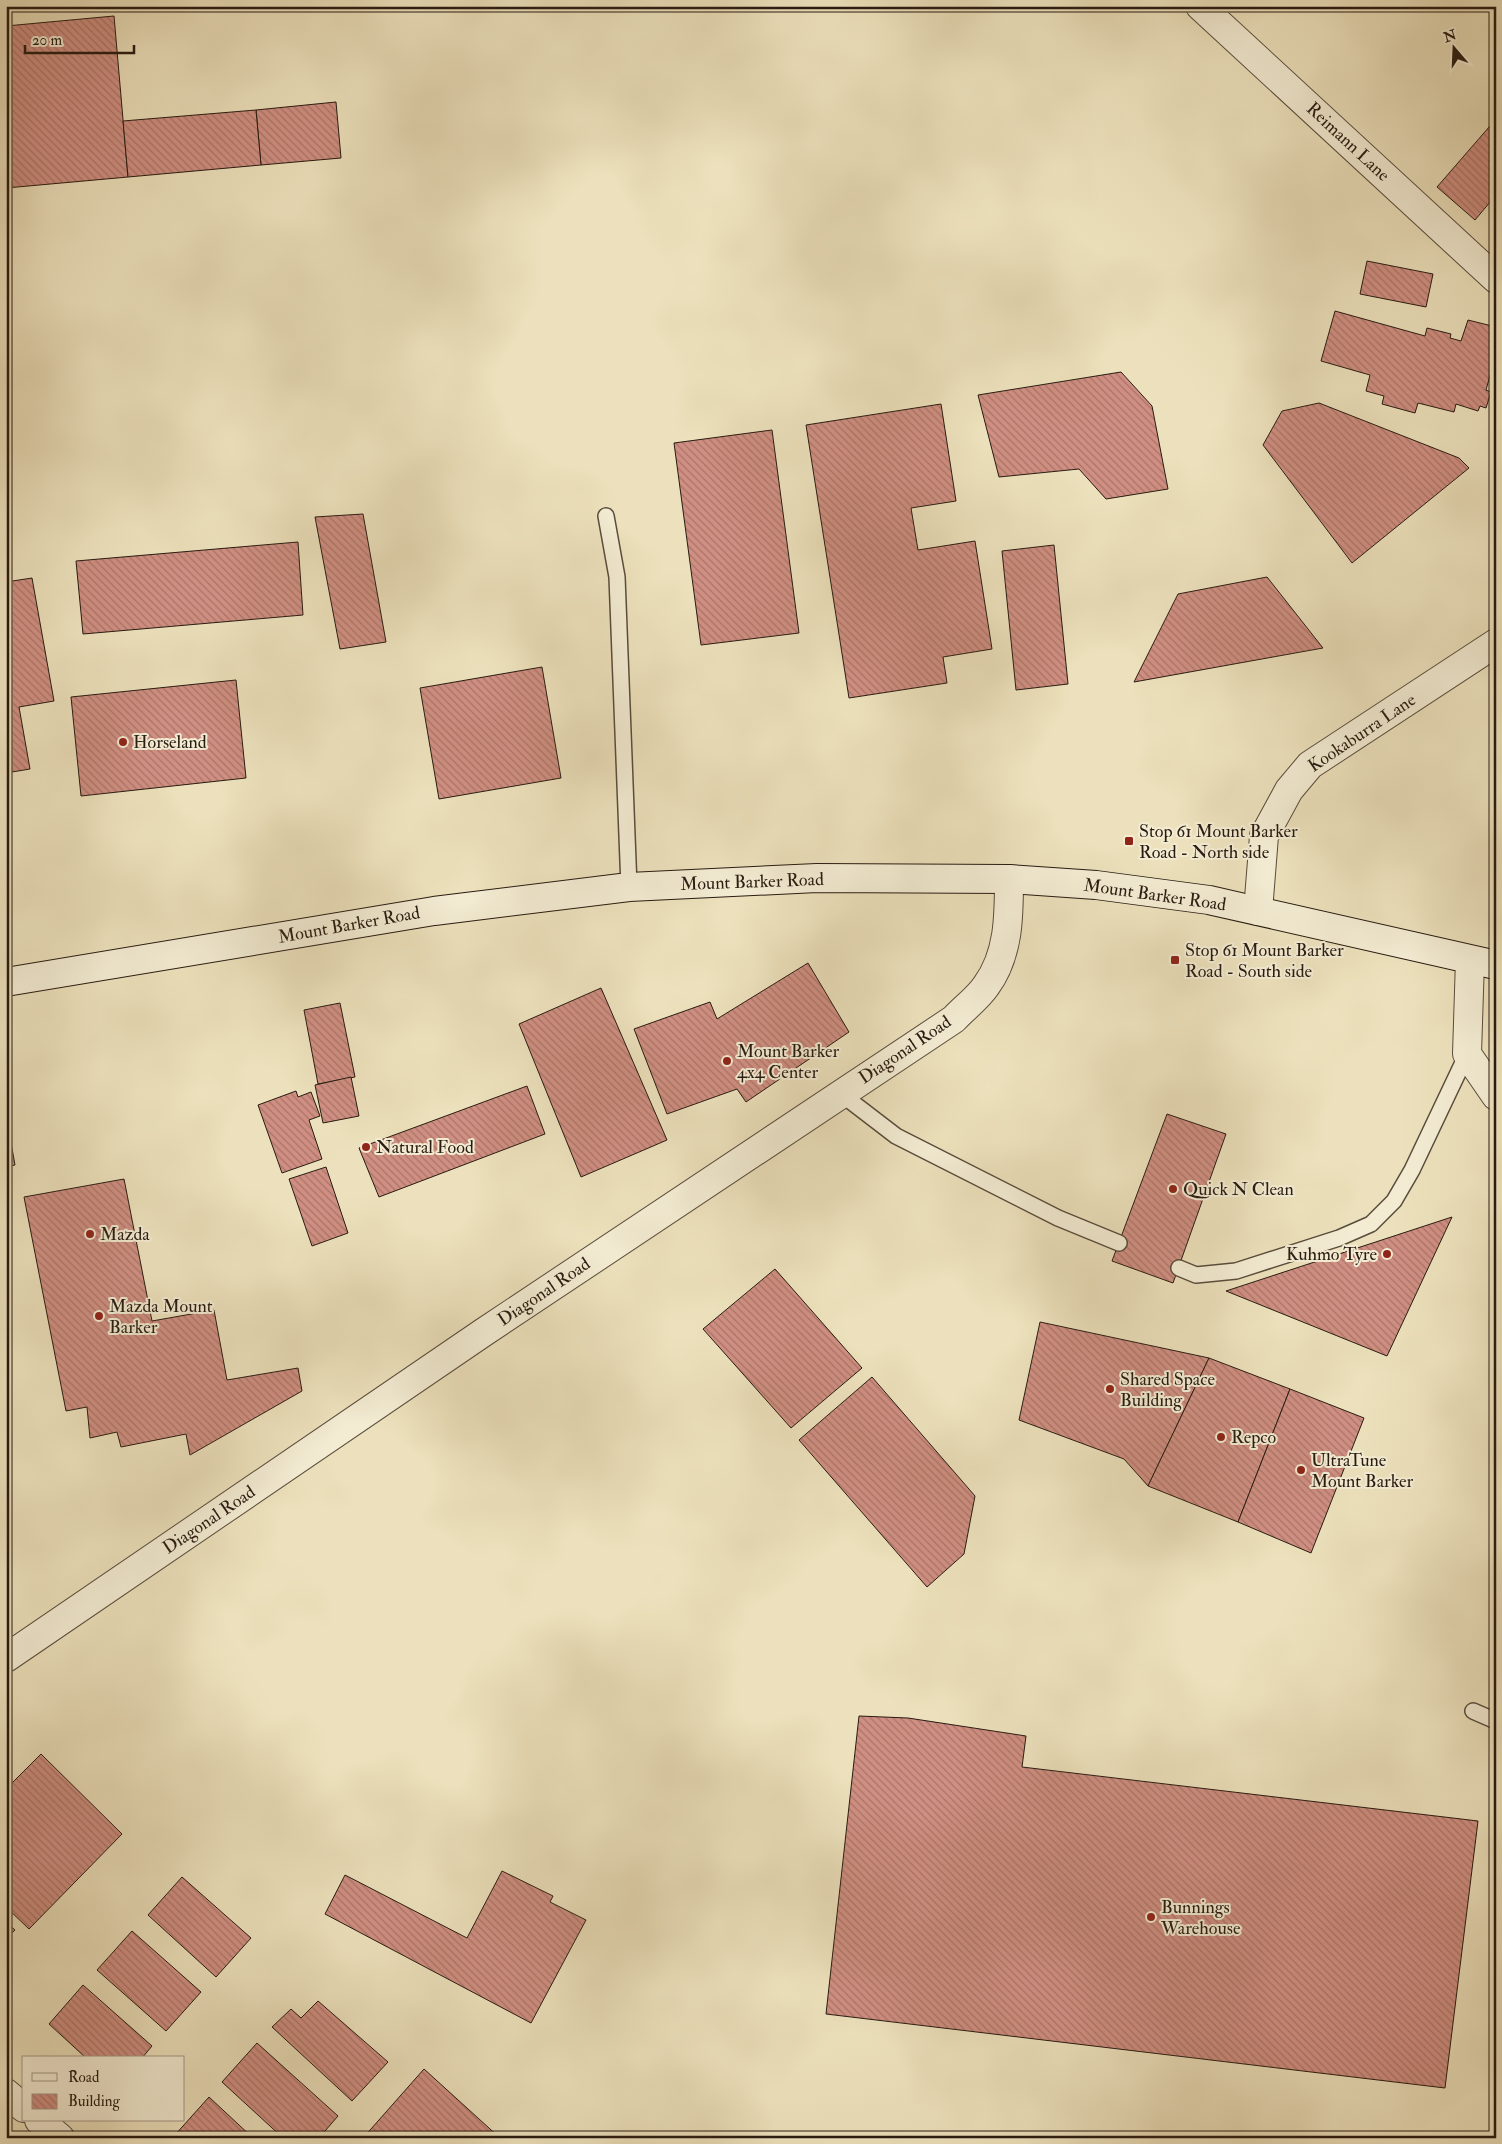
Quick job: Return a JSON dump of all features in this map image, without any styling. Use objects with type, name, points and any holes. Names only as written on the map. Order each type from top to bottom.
[{"type":"street","name":"Reimann Lane","points":[[1200,6],[1496,278]]},
{"type":"street","name":"Kookaburra Lane","points":[[1258,912],[1264,836],[1289,790],[1310,765],[1496,643]]},
{"type":"street","name":"Mount Barker Road","points":[[6,982],[434,911],[629,887],[817,878],[1010,879],[1096,885],[1209,900],[1496,965]]},
{"type":"street","name":"Diagonal Road","points":[[6,1658],[484,1332],[840,1093],[954,1019],[986,986],[1003,953],[1009,918],[1010,879]]},
{"type":"street","points":[[1470,960],[1466,1054],[1496,1096]]},
{"type":"street","points":[[6,2093],[22,2106]]},
{"type":"street","points":[[41,2122],[60,2138]]},
{"type":"lane","points":[[606,516],[617,577],[629,887]]},
{"type":"lane","points":[[1179,1268],[1196,1275],[1236,1271],[1339,1238],[1370,1224],[1394,1201],[1412,1170],[1466,1054]]},
{"type":"lane","points":[[840,1093],[896,1136],[1058,1218],[1119,1243]]},
{"type":"lane","points":[[1473,1711],[1496,1721]]},
{"type":"building","points":[[114,16],[128,177],[6,188],[6,26]]},
{"type":"building","points":[[336,102],[341,158],[261,165],[256,110]]},
{"type":"building","points":[[256,110],[261,165],[128,177],[123,121]]},
{"type":"building","points":[[1496,119],[1496,195],[1475,220],[1437,187]]},
{"type":"building","points":[[1367,261],[1433,274],[1426,307],[1360,294]]},
{"type":"building","points":[[1335,311],[1425,336],[1427,328],[1451,334],[1450,338],[1461,341],[1468,320],[1496,327],[1496,354],[1486,390],[1491,392],[1486,408],[1480,406],[1478,411],[1456,404],[1454,412],[1418,403],[1415,413],[1382,404],[1384,396],[1366,391],[1370,375],[1321,361]]},
{"type":"building","points":[[1121,372],[1152,406],[1168,489],[1106,499],[1079,469],[999,477],[978,395]]},
{"type":"building","points":[[1319,403],[1459,458],[1469,468],[1352,563],[1263,445],[1282,411]]},
{"type":"building","points":[[941,404],[956,501],[911,508],[918,550],[975,541],[992,649],[943,657],[947,683],[849,698],[806,425]]},
{"type":"building","points":[[772,430],[799,633],[701,645],[674,443]]},
{"type":"building","points":[[363,514],[386,642],[340,649],[315,517]]},
{"type":"building","points":[[298,542],[303,615],[83,634],[76,561]]},
{"type":"building","points":[[1054,545],[1068,684],[1016,690],[1002,551]]},
{"type":"building","points":[[1267,577],[1323,648],[1134,682],[1178,594]]},
{"type":"building","points":[[32,578],[54,701],[19,707],[30,769],[6,773],[6,582]]},
{"type":"building","points":[[542,667],[561,778],[439,799],[420,688]]},
{"type":"building","points":[[236,680],[246,778],[81,796],[71,697]]},
{"type":"building","name":"Mount Barker 4x4 Center","points":[[808,963],[849,1032],[746,1102],[737,1089],[667,1114],[634,1029],[710,1002],[717,1019]]},
{"type":"building","points":[[601,988],[667,1140],[581,1177],[519,1024]]},
{"type":"building","points":[[340,1003],[355,1077],[318,1084],[304,1010]]},
{"type":"building","points":[[351,1077],[359,1116],[323,1123],[315,1085]]},
{"type":"building","points":[[527,1086],[545,1134],[379,1197],[359,1148]]},
{"type":"building","points":[[296,1091],[298,1097],[311,1092],[320,1116],[309,1120],[322,1159],[282,1173],[258,1105]]},
{"type":"building","name":"Quick N Clean","points":[[1167,1114],[1226,1134],[1173,1283],[1112,1261]]},
{"type":"building","points":[[6,1115],[15,1165],[6,1167]]},
{"type":"building","points":[[326,1167],[348,1233],[312,1246],[289,1179]]},
{"type":"building","name":"Mazda Mount Barker","points":[[124,1179],[152,1321],[214,1310],[227,1380],[298,1368],[302,1391],[190,1455],[186,1434],[121,1447],[117,1432],[90,1438],[87,1407],[66,1411],[24,1197]]},
{"type":"building","name":"Kuhmo Tyre","points":[[1452,1217],[1387,1356],[1226,1291]]},
{"type":"building","points":[[775,1269],[862,1368],[791,1428],[703,1329]]},
{"type":"building","name":"Shared Space Building","points":[[1040,1322],[1209,1358],[1148,1486],[1124,1459],[1019,1420]]},
{"type":"building","name":"Repco","points":[[1209,1358],[1290,1389],[1238,1522],[1148,1486]]},
{"type":"building","points":[[872,1377],[975,1496],[964,1554],[927,1587],[799,1440]]},
{"type":"building","name":"UltraTune Mount Barker","points":[[1290,1389],[1364,1418],[1311,1553],[1238,1522]]},
{"type":"building","name":"Bunnings Warehouse","points":[[859,1716],[908,1718],[1026,1736],[1022,1767],[1478,1821],[1445,2088],[826,2014]]},
{"type":"building","points":[[41,1754],[122,1834],[29,1929],[6,1907],[6,1789]]},
{"type":"building","points":[[502,1871],[553,1896],[550,1902],[586,1920],[531,2023],[325,1914],[345,1875],[467,1938]]},
{"type":"building","points":[[182,1877],[251,1938],[216,1977],[148,1915]]},
{"type":"building","points":[[6,1922],[15,1930],[6,1939]]},
{"type":"building","points":[[132,1931],[201,1992],[166,2031],[97,1970]]},
{"type":"building","points":[[83,1985],[152,2046],[144,2056],[84,2056],[49,2024]]},
{"type":"building","points":[[318,2001],[388,2062],[352,2101],[272,2027],[291,2009],[301,2018]]},
{"type":"building","points":[[257,2043],[338,2116],[319,2138],[283,2138],[222,2082]]},
{"type":"building","points":[[424,2069],[500,2138],[363,2138]]},
{"type":"building","points":[[209,2097],[253,2138],[175,2138],[174,2136]]},
{"type":"place","name":"Horseland","points":[[123,742]]},
{"type":"place","name":"Stop 61 Mount Barker Road - North side","points":[[1129,841]]},
{"type":"place","name":"Stop 61 Mount Barker Road - South side","points":[[1175,960]]},
{"type":"place","name":"Mount Barker 4x4 Center","points":[[727,1061]]},
{"type":"place","name":"Natural Food","points":[[366,1147]]},
{"type":"place","name":"Quick N Clean","points":[[1173,1189]]},
{"type":"place","name":"Mazda","points":[[90,1234]]},
{"type":"place","name":"Kuhmo Tyre","points":[[1387,1254]]},
{"type":"place","name":"Mazda Mount Barker","points":[[99,1316]]},
{"type":"place","name":"Shared Space Building","points":[[1110,1389]]},
{"type":"place","name":"Repco","points":[[1221,1437]]},
{"type":"place","name":"UltraTune Mount Barker","points":[[1301,1470]]},
{"type":"place","name":"Bunnings Warehouse","points":[[1151,1917]]}]
